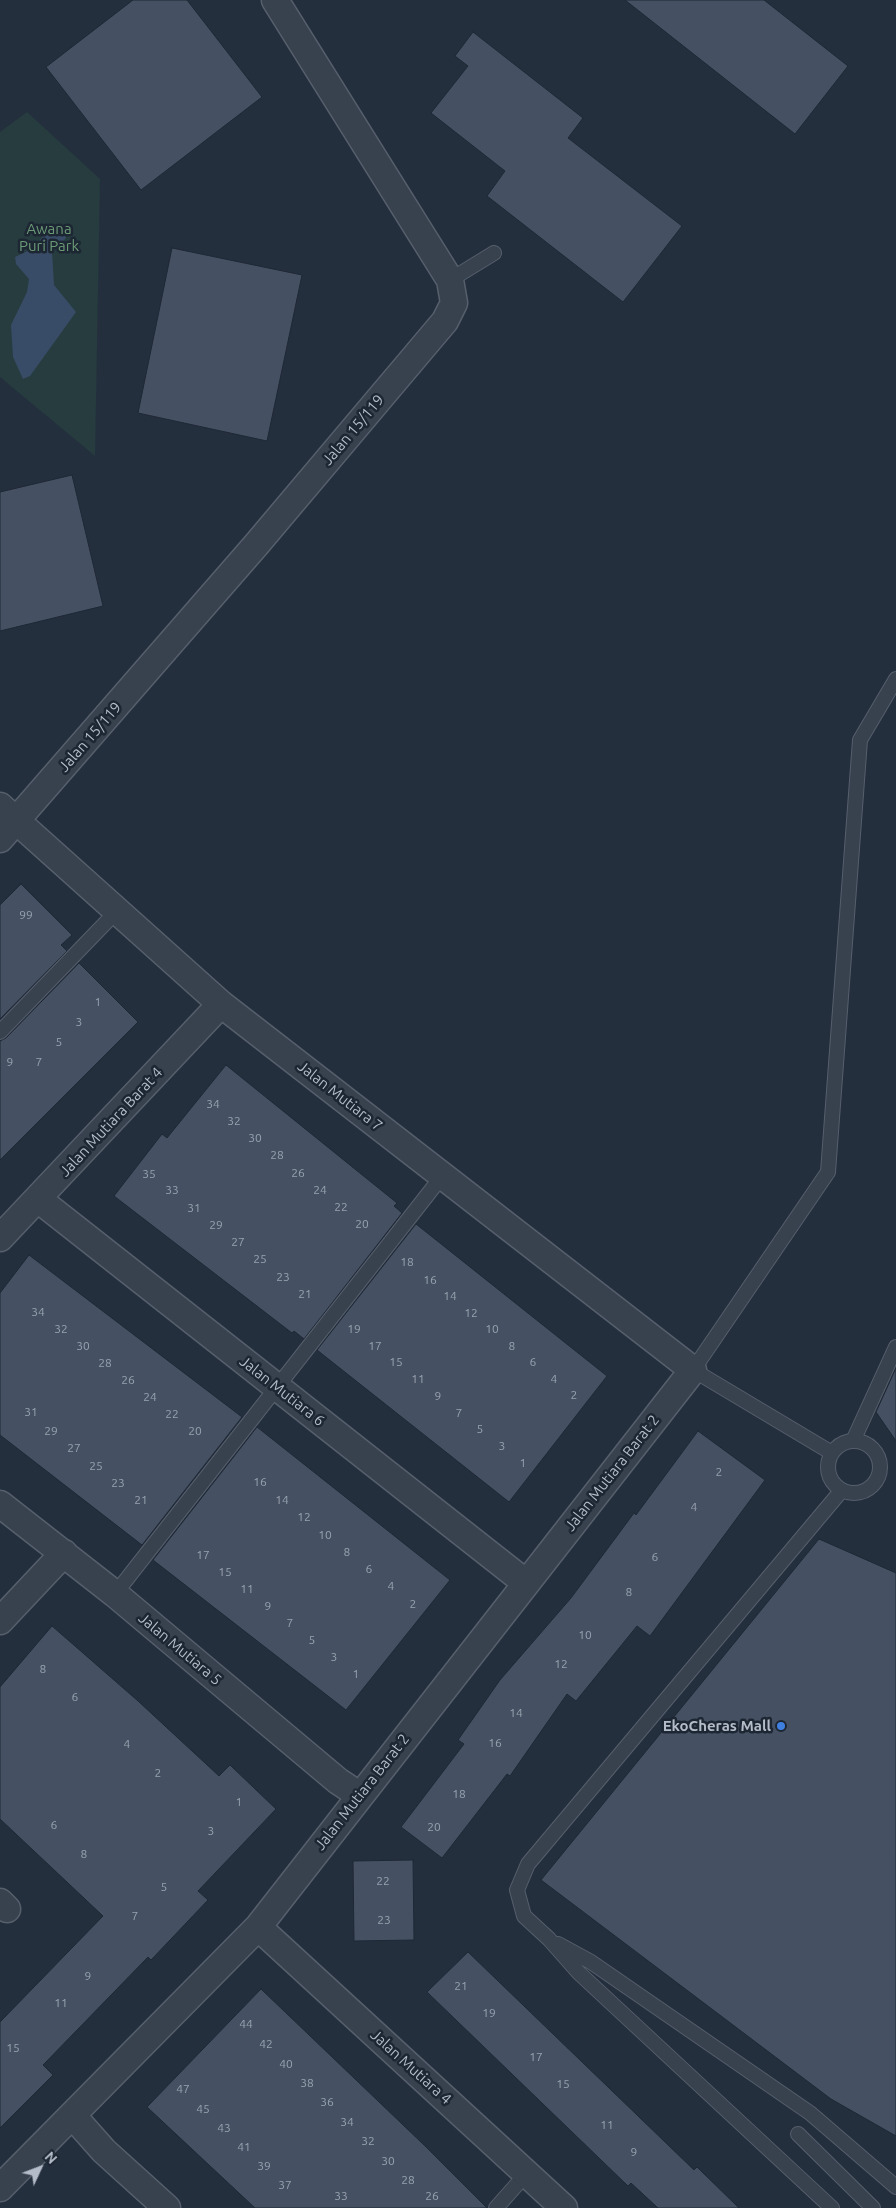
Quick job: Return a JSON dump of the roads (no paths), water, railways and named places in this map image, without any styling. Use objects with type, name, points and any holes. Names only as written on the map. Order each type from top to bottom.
[{"type":"street","name":"Jalan 15/119","points":[[6,822],[256,546],[445,321],[454,303],[450,280],[275,0]]},
{"type":"street","name":"Jalan Mutiara 7","points":[[6,822],[117,910],[220,1004],[693,1370]]},
{"type":"street","name":"Jalan Mutiara Barat 4","points":[[0,1238],[220,1004]]},
{"type":"street","name":"Jalan Mutiara 6","points":[[38,1199],[526,1583]]},
{"type":"street","name":"Jalan Mutiara Barat 2","points":[[0,2188],[258,1928],[359,1795],[693,1370]]},
{"type":"street","name":"Jalan Mutiara 5","points":[[0,1504],[115,1594],[338,1782],[359,1795]]},
{"type":"street","points":[[0,1621],[64,1554]]},
{"type":"street","name":"Jalan Mutiara 4","points":[[258,1928],[564,2208]]},
{"type":"street","points":[[72,2115],[104,2151],[167,2208]]},
{"type":"lane","points":[[450,280],[494,253]]},
{"type":"lane","points":[[832,1453],[693,1370],[828,1172],[860,740],[896,679]]},
{"type":"lane","points":[[0,1032],[117,910]]},
{"type":"lane","points":[[115,1594],[443,1175]]},
{"type":"lane","points":[[853,1441],[896,1347]]},
{"type":"lane","points":[[853,1441],[870,1446],[880,1461],[878,1478],[866,1490],[858,1493],[842,1490],[835,1485],[828,1470],[832,1453],[838,1447],[853,1441]]},
{"type":"lane","points":[[832,2208],[578,1973],[549,1939],[524,1916],[517,1890],[528,1864],[842,1490]]},
{"type":"lane","points":[[549,1939],[591,1962],[810,2113],[896,2187]]},
{"type":"lane","points":[[798,2134],[873,2208]]},
{"type":"lane","points":[[496,2208],[527,2173]]},
{"type":"water","points":[[54,227],[62,230],[66,238],[52,252],[54,285],[76,312],[30,376],[23,379],[13,357],[11,325],[27,292],[29,279],[16,264],[15,257],[34,248],[46,232]]},
{"type":"place","name":"EkoCheras Mall","points":[[781,1726]]},
{"type":"park label","name":"Awana Puri Park","points":[[49,238]]}]
